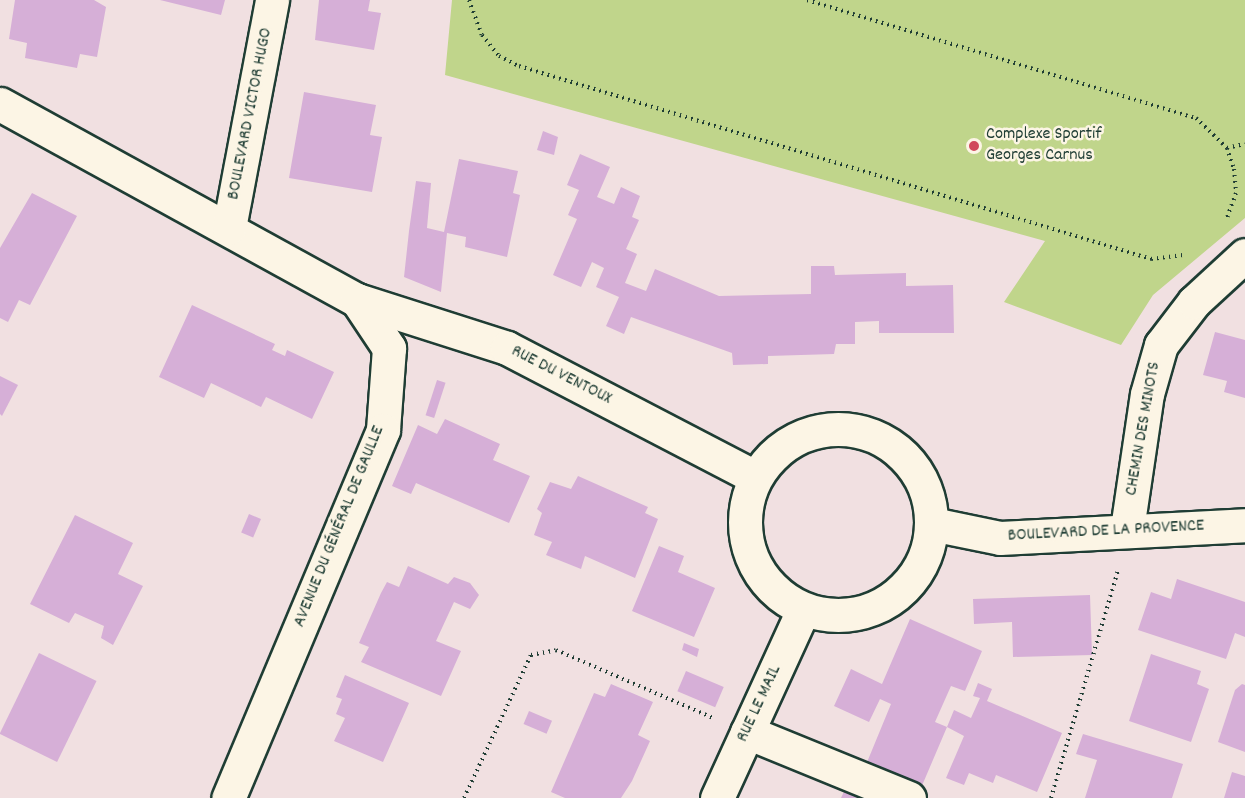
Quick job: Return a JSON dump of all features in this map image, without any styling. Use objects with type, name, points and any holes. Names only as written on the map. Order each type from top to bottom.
[{"type":"street","name":"BOULEVARD VICTOR HUGO","points":[[229,228],[272,0]]},
{"type":"street","name":"AVENUE DU GÉNÉRAL DE GAULLE","points":[[0,104],[357,300],[389,348],[383,430],[228,798]]},
{"type":"street","name":"CHEMIN DES MINOTS","points":[[1127,529],[1147,394],[1161,345],[1194,302],[1245,255]]},
{"type":"street","name":"RUE DU VENTOUX","points":[[357,300],[507,348],[755,477]]},
{"type":"street","points":[[831,428],[864,432],[888,442],[912,464],[927,492],[932,524],[925,556],[895,596],[866,611],[835,616],[803,610],[775,593],[755,568],[744,537],[745,505],[755,477],[776,451],[800,436],[831,428]]},
{"type":"street","name":"BOULEVARD DE LA PROVENCE","points":[[932,524],[1000,538],[1127,529],[1245,525]]},
{"type":"street","name":"RUE LE MAIL","points":[[717,798],[803,610]]},
{"type":"street","points":[[747,732],[909,798]]},
{"type":"path","points":[[469,0],[482,35],[500,56],[519,66],[1151,259],[1196,251]]},
{"type":"path","points":[[807,0],[1179,111],[1212,130],[1227,148],[1236,193],[1222,225]]},
{"type":"path","points":[[1227,148],[1245,144]]},
{"type":"path","points":[[1050,798],[1106,625],[1127,529]]},
{"type":"path","points":[[464,798],[531,655],[556,650],[747,732]]},
{"type":"green space","name":"Complexe Sportif Georges Carnus","points":[[452,0],[1245,0],[1245,218],[1153,295],[1121,345],[1004,302],[1045,241],[445,75]]},
{"type":"building","points":[[15,0],[94,0],[106,7],[97,57],[80,54],[77,68],[25,58],[27,43],[9,39]]},
{"type":"building","points":[[160,0],[225,0],[221,15]]},
{"type":"building","points":[[319,0],[370,0],[368,11],[381,13],[374,50],[315,40]]},
{"type":"building","points":[[304,92],[376,105],[370,135],[382,137],[372,192],[289,178]]},
{"type":"building","points":[[543,131],[558,137],[554,155],[537,150]]},
{"type":"building","points":[[580,154],[610,167],[597,197],[614,204],[621,187],[640,196],[632,217],[639,220],[626,249],[637,254],[625,283],[646,291],[655,269],[719,296],[811,294],[811,266],[834,266],[835,275],[906,273],[906,286],[953,285],[954,333],[879,333],[879,321],[855,322],[855,344],[836,344],[834,354],[768,356],[768,364],[733,365],[732,353],[631,317],[624,334],[606,326],[619,297],[596,287],[604,268],[592,262],[581,287],[553,275],[577,219],[568,215],[579,190],[567,185]]},
{"type":"building","points":[[459,159],[518,171],[513,193],[520,195],[507,257],[465,247],[466,237],[447,233],[441,292],[404,277],[409,231],[416,181],[431,183],[427,228],[444,232]]},
{"type":"building","points":[[32,193],[77,216],[30,305],[19,300],[8,322],[0,318],[0,248]]},
{"type":"building","points":[[192,305],[275,344],[272,350],[285,356],[287,350],[334,372],[312,419],[266,397],[261,407],[211,383],[204,398],[159,377]]},
{"type":"building","points":[[1215,332],[1245,340],[1245,398],[1224,392],[1227,381],[1203,375]]},
{"type":"building","points":[[0,376],[18,385],[2,416],[0,414]]},
{"type":"building","points":[[437,380],[446,383],[434,418],[426,415]]},
{"type":"building","points":[[445,419],[500,444],[493,460],[530,476],[509,523],[416,483],[411,494],[392,486],[418,425],[437,434]]},
{"type":"building","points":[[578,476],[648,507],[645,513],[658,519],[635,578],[585,556],[581,569],[546,555],[552,542],[534,535],[542,513],[537,509],[550,482],[571,489]]},
{"type":"building","points":[[249,514],[261,519],[253,537],[241,532]]},
{"type":"building","points":[[75,515],[133,543],[118,574],[143,586],[113,645],[101,638],[104,626],[75,613],[69,623],[30,604]]},
{"type":"building","points":[[659,546],[684,556],[678,572],[715,588],[694,637],[632,611]]},
{"type":"building","points":[[408,566],[448,584],[454,577],[470,583],[479,595],[470,609],[454,602],[436,641],[461,651],[441,696],[361,662],[369,647],[359,643],[381,593],[387,582],[399,587]]},
{"type":"building","points":[[1177,579],[1245,602],[1245,637],[1235,633],[1226,659],[1138,630],[1151,592],[1171,599]]},
{"type":"building","points":[[1090,595],[1092,655],[1013,657],[1012,622],[974,624],[973,599]]},
{"type":"building","points":[[910,619],[982,651],[965,691],[951,686],[935,722],[947,727],[918,795],[863,772],[891,704],[880,699],[869,722],[834,706],[851,669],[882,684]]},
{"type":"building","points":[[684,643],[699,649],[697,657],[682,650]]},
{"type":"building","points":[[39,653],[97,681],[57,762],[0,734]]},
{"type":"building","points":[[1151,654],[1201,671],[1197,684],[1209,689],[1191,742],[1129,721]]},
{"type":"building","points":[[686,671],[724,687],[715,707],[677,691]]},
{"type":"building","points":[[345,675],[409,703],[383,762],[334,741],[345,718],[336,714],[342,699],[336,697]]},
{"type":"building","points":[[978,683],[992,689],[987,701],[1062,733],[1037,792],[996,775],[993,783],[969,773],[964,785],[946,778],[964,736],[947,727],[954,710],[971,718],[980,698],[973,696]]},
{"type":"building","points":[[611,684],[653,702],[638,735],[650,741],[632,781],[621,798],[565,798],[551,792],[594,693],[605,697]]},
{"type":"building","points":[[1242,684],[1245,685],[1245,752],[1218,742],[1235,690]]},
{"type":"building","points":[[529,711],[552,721],[547,734],[524,724]]},
{"type":"building","points":[[1083,734],[1183,764],[1172,798],[1085,798],[1097,760],[1076,754]]},
{"type":"building","points":[[1232,772],[1245,776],[1245,798],[1224,798]]},
{"type":"building","points":[[848,783],[881,798],[841,798]]},
{"type":"place","name":"Complexe Sportif Georges Carnus","points":[[974,146]]}]
